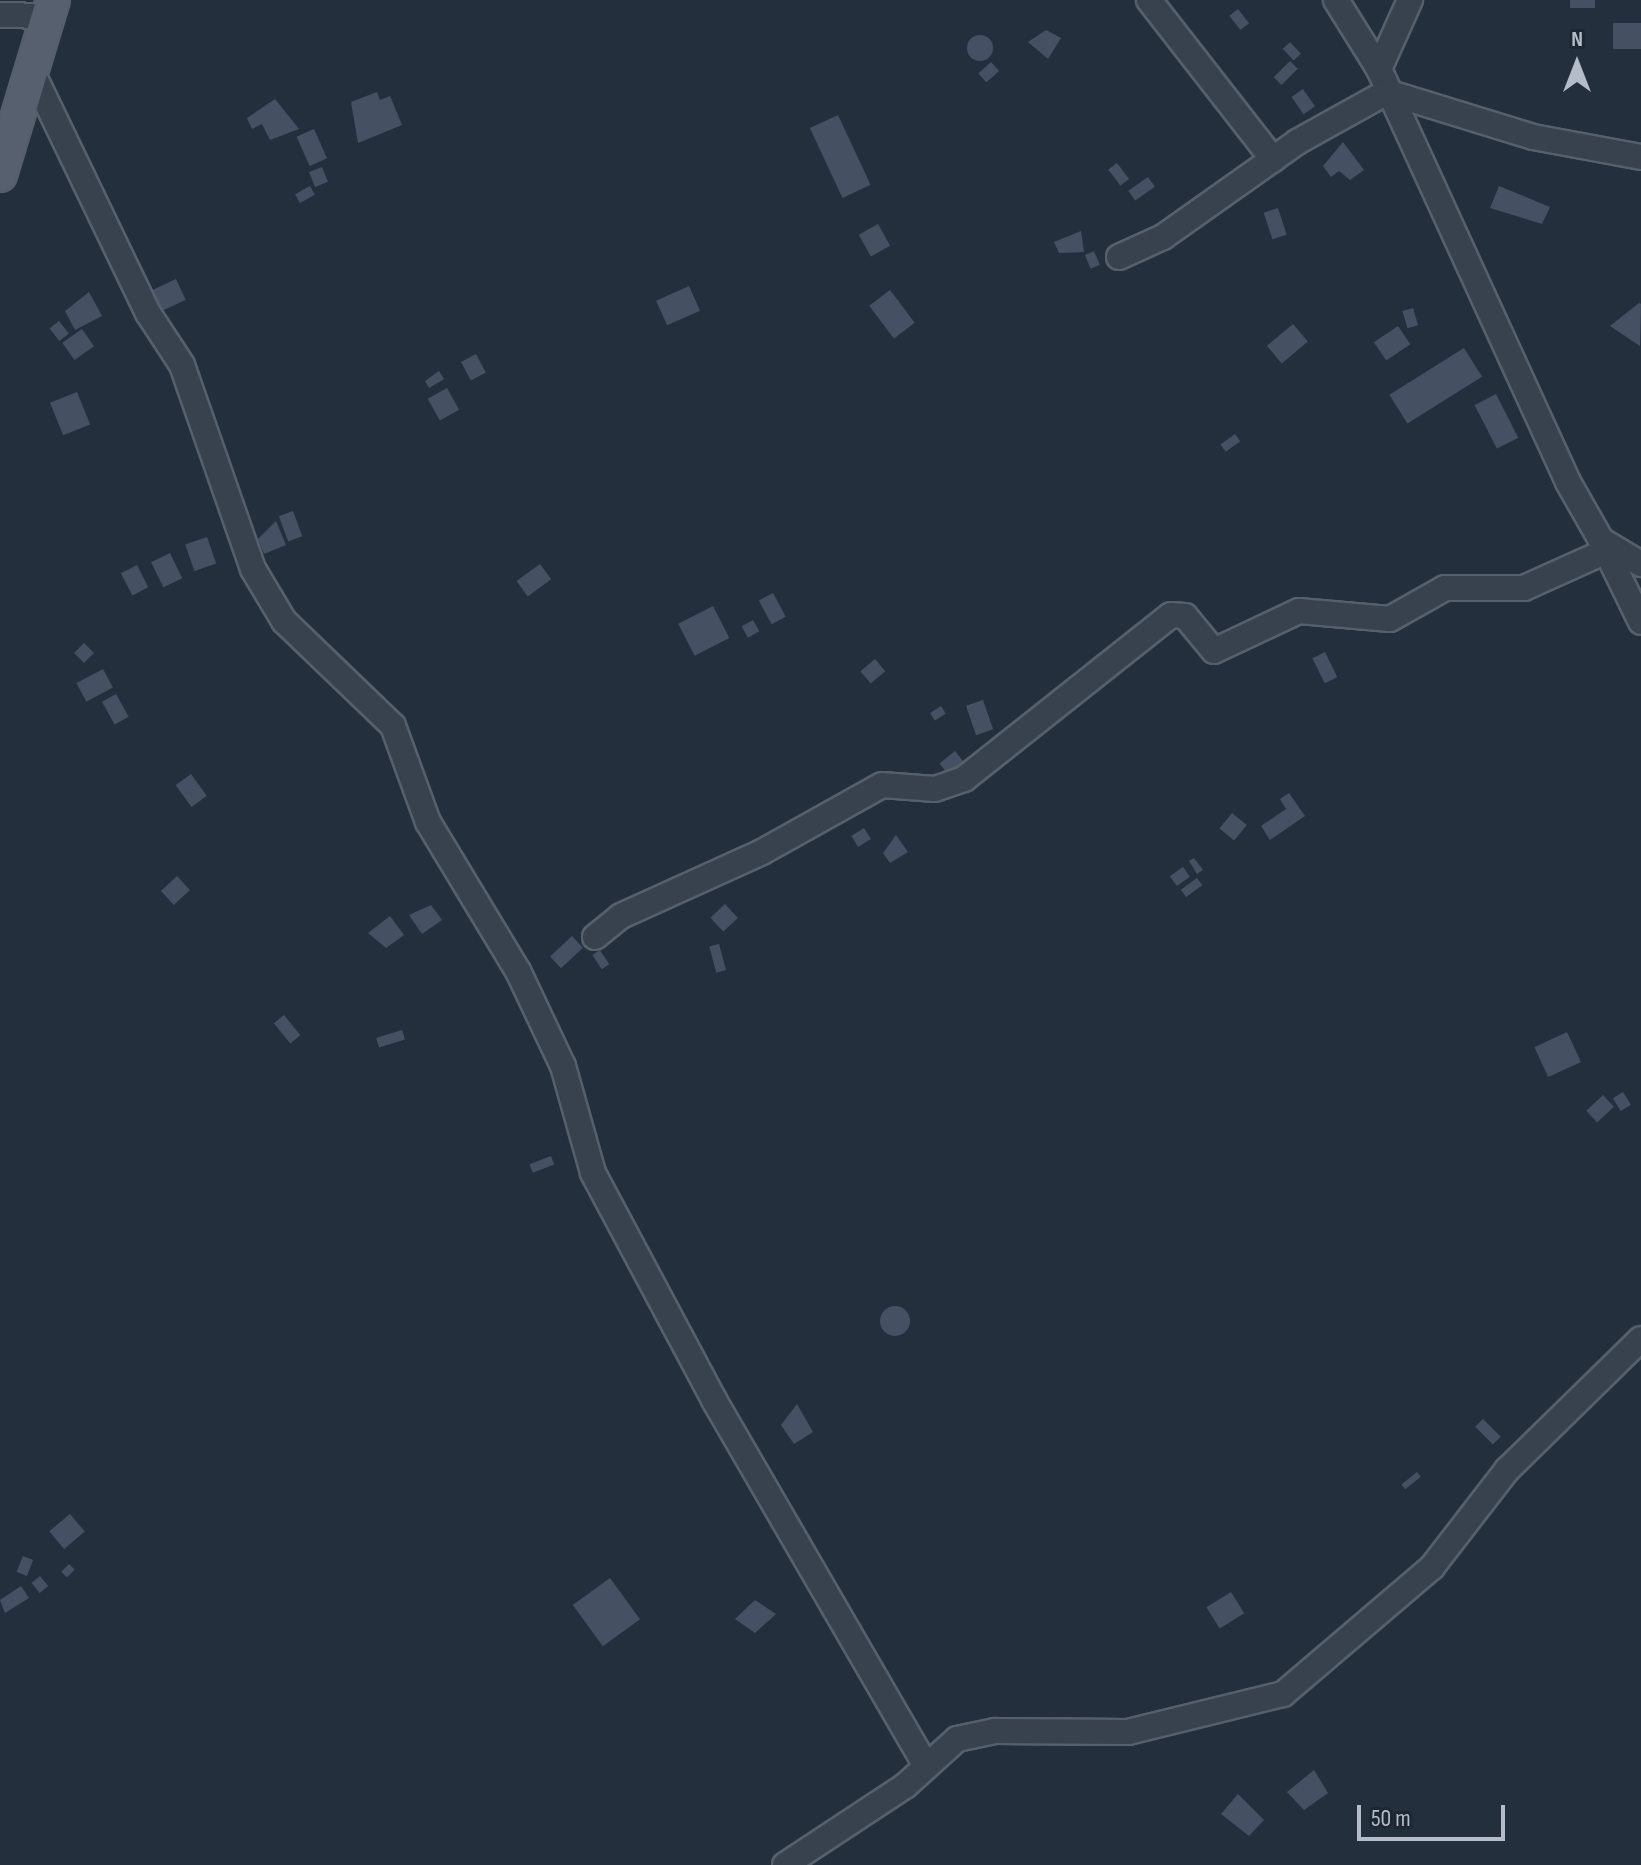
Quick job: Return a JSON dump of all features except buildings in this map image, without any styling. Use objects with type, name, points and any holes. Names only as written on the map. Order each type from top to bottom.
[{"type":"main road","points":[[0,175],[51,8]]},
{"type":"street","points":[[1149,0],[1273,159]]},
{"type":"street","points":[[1336,0],[1383,81],[1602,546],[1641,622]]},
{"type":"street","points":[[1119,257],[1163,237],[1383,81],[1410,0]]},
{"type":"street","points":[[0,15],[51,8]]},
{"type":"street","points":[[31,70],[148,313],[182,365],[253,569],[284,621],[393,726],[434,834],[518,971],[563,1066],[593,1173],[714,1400],[926,1766]]},
{"type":"street","points":[[1383,81],[1533,137],[1641,157]]},
{"type":"street","points":[[1602,546],[1641,564]]},
{"type":"street","points":[[595,937],[621,916],[762,852],[882,785],[935,789],[964,779],[1171,615],[1185,616],[1214,651],[1299,611],[1390,619],[1445,588],[1524,588],[1602,546]]},
{"type":"street","points":[[785,1865],[974,1733],[1128,1732],[1283,1694],[1432,1567],[1507,1470],[1641,1339]]}]
